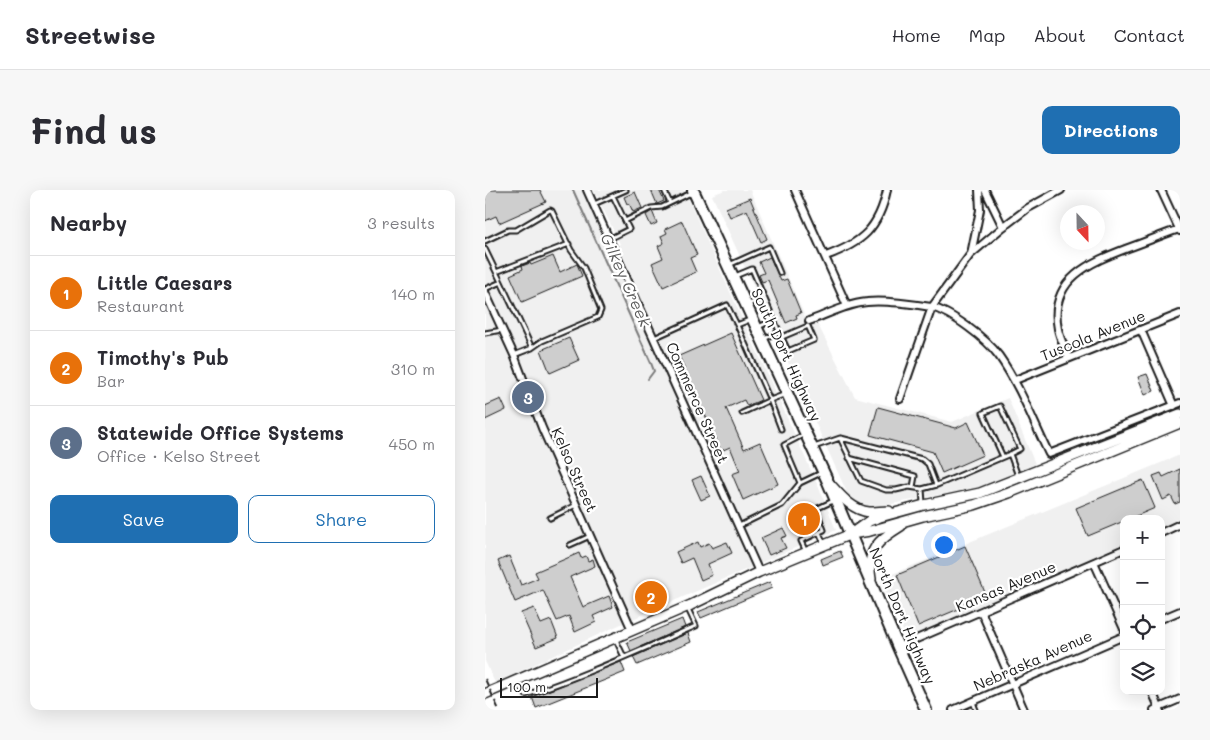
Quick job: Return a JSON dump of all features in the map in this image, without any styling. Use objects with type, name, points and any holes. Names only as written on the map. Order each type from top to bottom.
[{"type":"main road","name":"South Dort Highway","points":[[695,191],[851,534]]},
{"type":"main road","name":"North Dort Highway","points":[[851,534],[897,647],[926,710]]},
{"type":"street","name":"Commerce Street","points":[[587,190],[759,572]]},
{"type":"street","points":[[795,190],[847,306]]},
{"type":"street","points":[[826,256],[857,241],[873,228],[883,210],[887,190]]},
{"type":"street","points":[[970,255],[980,210],[979,190]]},
{"type":"street","points":[[985,190],[1003,227]]},
{"type":"street","points":[[900,399],[932,307],[970,255],[1028,208],[1061,190]]},
{"type":"street","points":[[1069,358],[1057,327],[1061,293],[1077,272],[1095,261],[1179,230],[1161,190]]},
{"type":"street","name":"Kelso Street","points":[[485,290],[514,355],[542,428],[632,630]]},
{"type":"street","points":[[809,321],[847,306],[867,302],[889,302],[932,307],[948,315],[978,334],[997,354],[1015,380],[1049,454],[1177,404],[1141,330]]},
{"type":"street","name":"Tuscola Avenue","points":[[1015,380],[1180,314]]},
{"type":"street","points":[[851,534],[870,532],[923,516],[974,505],[1021,481],[1180,414]]},
{"type":"street","points":[[485,694],[687,606],[759,572],[851,534],[869,522],[897,512],[980,493],[1021,481],[1180,423]]},
{"type":"street","points":[[825,477],[842,497],[860,510],[869,512],[897,512]]},
{"type":"street","points":[[872,585],[870,572],[873,550],[880,539],[923,516]]},
{"type":"street","points":[[1165,531],[1180,524]]},
{"type":"street","name":"Kansas Avenue","points":[[897,647],[1120,551]]},
{"type":"street","points":[[1094,562],[1120,620]]},
{"type":"street","points":[[981,611],[1024,710]]},
{"type":"street","points":[[1165,618],[1180,611]]},
{"type":"street","name":"Nebraska Avenue","points":[[953,710],[1120,638]]},
{"type":"street","points":[[1153,695],[1158,709],[1180,699]]},
{"type":"lane","points":[[594,204],[626,190]]},
{"type":"lane","points":[[664,190],[670,203]]},
{"type":"lane","points":[[625,221],[651,208],[662,207],[695,191]]},
{"type":"lane","points":[[609,239],[629,229],[613,196]]},
{"type":"lane","points":[[485,240],[508,230],[516,230],[550,210],[552,211],[584,268],[601,310],[598,317],[514,355]]},
{"type":"lane","points":[[496,272],[569,244]]},
{"type":"lane","points":[[728,266],[769,247],[780,273]]},
{"type":"lane","points":[[485,249],[532,348]]},
{"type":"lane","points":[[733,277],[752,269],[788,351],[814,340],[808,326],[782,337]]},
{"type":"lane","points":[[485,290],[501,282]]},
{"type":"lane","points":[[746,305],[765,298]]},
{"type":"lane","points":[[654,338],[727,305],[781,429]]},
{"type":"lane","points":[[737,325],[774,320]]},
{"type":"lane","points":[[485,333],[502,330]]},
{"type":"lane","points":[[762,340],[779,332]]},
{"type":"lane","points":[[742,413],[787,393]]},
{"type":"lane","points":[[840,438],[861,481],[886,490],[913,487],[922,489],[936,486],[1010,454],[1020,449],[1000,406],[983,413],[1003,457]]},
{"type":"lane","points":[[800,483],[784,445],[805,434]]},
{"type":"lane","points":[[812,448],[840,438],[921,459],[928,464],[936,486]]},
{"type":"lane","points":[[1010,454],[1021,481]]},
{"type":"lane","points":[[849,458],[915,476],[913,487]]},
{"type":"lane","points":[[739,526],[782,505],[800,483],[825,477]]},
{"type":"lane","points":[[922,489],[924,505]]},
{"type":"lane","points":[[806,552],[801,541],[824,530],[816,509],[835,499]]},
{"type":"lane","points":[[549,518],[576,505]]},
{"type":"lane","points":[[819,532],[824,545]]},
{"type":"lane","points":[[570,545],[590,536]]},
{"type":"lane","points":[[515,681],[526,694],[548,688],[696,626],[687,606]]},
{"type":"lane","points":[[614,638],[624,657]]},
{"type":"lane","points":[[973,701],[976,710]]},
{"type":"shaded area","points":[[485,190],[582,190],[609,249],[620,244],[594,190],[684,190],[823,497],[836,530],[619,625],[495,683],[485,661]]},
{"type":"shaded area","points":[[725,190],[750,190],[809,326],[817,323],[855,397],[952,422],[1008,398],[1035,464],[987,486],[870,508],[849,497],[712,195]]},
{"type":"shaded area","points":[[1180,455],[1180,520],[1165,526],[1165,515],[1120,515],[1120,546],[914,635],[904,633],[880,579]]},
{"type":"building","points":[[485,190],[540,190],[546,202],[499,223],[496,216],[485,221]]},
{"type":"building","points":[[651,190],[659,190],[664,201],[657,204]]},
{"type":"building","points":[[635,192],[642,208],[633,212],[624,197]]},
{"type":"building","points":[[750,198],[767,239],[761,242],[747,210],[730,217],[726,208]]},
{"type":"building","points":[[652,211],[657,223],[651,226],[646,215]]},
{"type":"building","points":[[682,221],[697,255],[690,258],[696,272],[663,287],[652,263],[663,258],[658,246],[664,243],[661,236],[667,233],[665,229]]},
{"type":"building","points":[[553,256],[560,272],[577,264],[582,276],[522,302],[510,275],[523,269],[522,266],[530,263],[531,265]]},
{"type":"building","points":[[770,257],[781,281],[787,279],[801,313],[796,315],[797,318],[786,323],[768,280],[762,282],[759,275],[764,273],[759,262]]},
{"type":"building","points":[[731,333],[761,400],[747,406],[744,400],[726,408],[744,449],[760,442],[778,484],[743,500],[732,474],[740,471],[730,447],[721,451],[679,356]]},
{"type":"building","points":[[569,338],[579,360],[550,373],[541,350]]},
{"type":"building","points":[[1147,374],[1154,391],[1145,395],[1138,377]]},
{"type":"building","points":[[501,399],[506,410],[485,420],[485,406]]},
{"type":"building","points":[[878,407],[956,428],[968,422],[983,455],[942,473],[933,452],[870,435]]},
{"type":"building","points":[[1180,469],[1180,502],[1175,504],[1171,496],[1163,500],[1153,476],[1161,473],[1163,477]]},
{"type":"building","points":[[701,476],[710,496],[701,500],[692,480]]},
{"type":"building","points":[[1143,480],[1155,508],[1138,515],[1120,515],[1120,523],[1088,536],[1076,508]]},
{"type":"building","points":[[803,509],[809,523],[801,527],[795,512]]},
{"type":"building","points":[[783,528],[787,536],[781,538],[786,548],[769,555],[761,538]]},
{"type":"building","points":[[698,542],[700,547],[709,543],[712,548],[727,542],[732,553],[708,564],[712,575],[701,580],[692,558],[681,563],[676,552]]},
{"type":"building","points":[[965,546],[987,597],[918,626],[897,575]]},
{"type":"building","points":[[840,551],[843,557],[823,565],[821,559]]},
{"type":"building","points":[[579,553],[581,558],[586,556],[588,561],[593,559],[595,566],[570,577],[583,607],[609,596],[613,607],[593,616],[596,622],[575,632],[569,616],[557,621],[543,590],[515,602],[498,561],[509,556],[521,585],[538,578],[535,572]]},
{"type":"building","points":[[770,582],[772,588],[701,618],[698,612]]},
{"type":"building","points":[[659,587],[664,599],[643,607],[638,596]]},
{"type":"building","points":[[534,608],[541,624],[551,620],[558,638],[536,647],[521,613]]},
{"type":"building","points":[[682,619],[685,627],[631,651],[627,642]]},
{"type":"building","points":[[688,633],[691,642],[637,665],[633,657]]},
{"type":"building","points":[[621,662],[625,672],[536,708],[532,697]]},
{"type":"waterway","name":"Gilkey Creek","points":[[573,190],[651,363],[654,371],[648,379]]},
{"type":"railway","points":[[485,679],[499,710]]},
{"type":"place","name":"Statewide Office Systems","points":[[528,397]]},
{"type":"place","name":"Little Caesars","points":[[804,519]]},
{"type":"place","name":"Timothy's Pub","points":[[651,597]]}]
